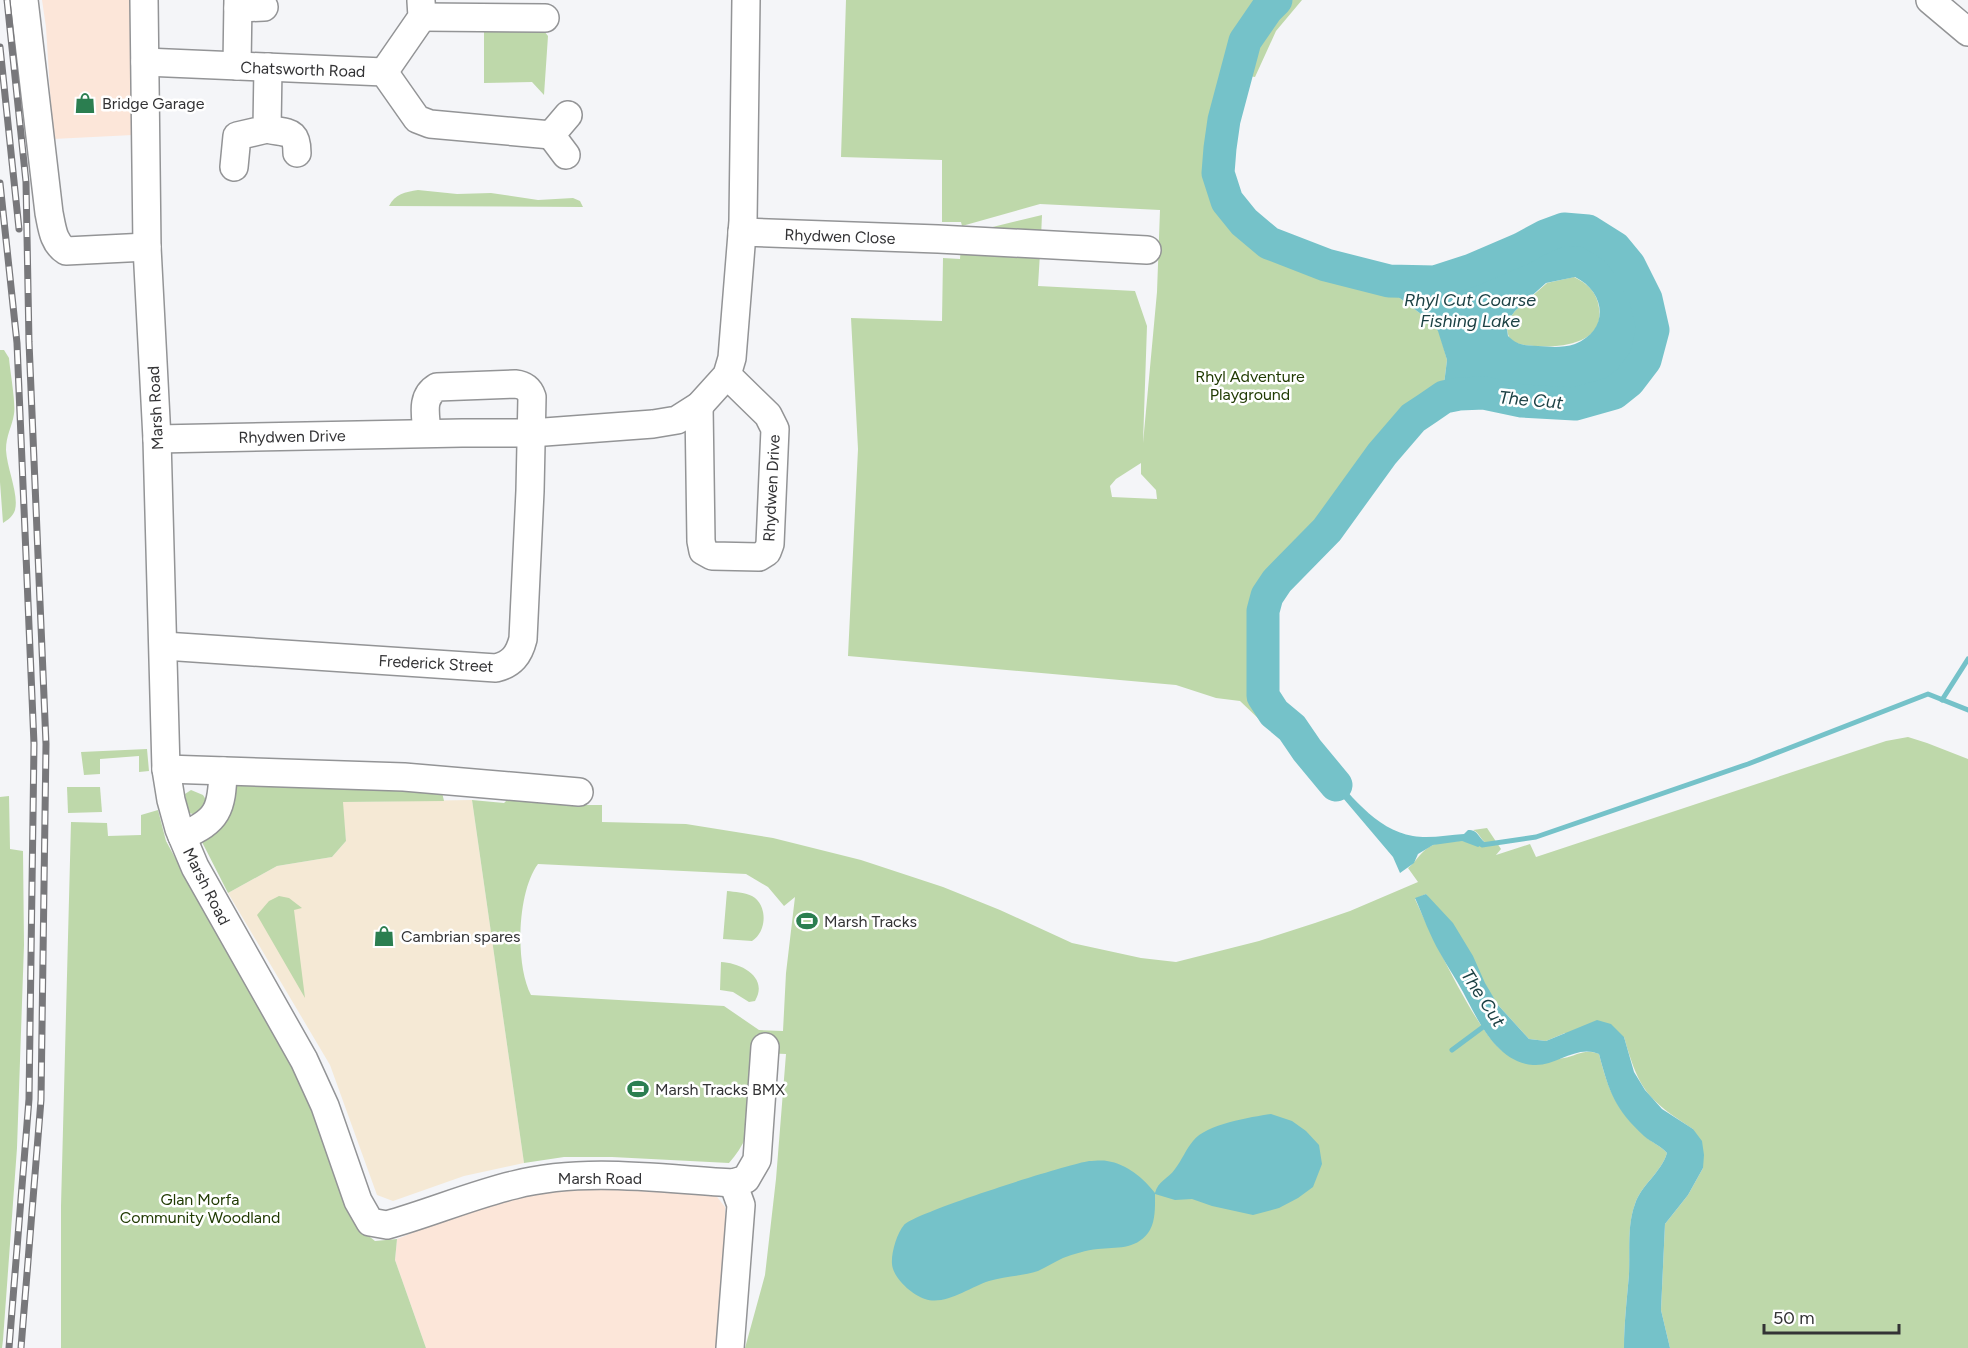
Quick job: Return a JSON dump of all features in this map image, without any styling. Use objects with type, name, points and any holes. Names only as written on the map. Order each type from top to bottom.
[{"type":"street","points":[[24,0],[49,213],[59,247],[66,251],[147,247]]},
{"type":"street","name":"Marsh Road","points":[[144,0],[147,247],[157,439],[166,769],[171,800],[195,867],[304,1060],[325,1106],[358,1202],[370,1222],[387,1224],[514,1185],[563,1177],[622,1176],[734,1183]]},
{"type":"street","points":[[727,375],[732,358],[742,232],[746,0]]},
{"type":"street","points":[[1930,0],[1968,32]]},
{"type":"street","points":[[237,66],[247,5]]},
{"type":"street","points":[[384,72],[421,9],[529,12]]},
{"type":"street","name":"Chatsworth Road","points":[[145,62],[384,72],[417,119],[559,145],[568,115]]},
{"type":"street","points":[[267,129],[268,67]]},
{"type":"street","points":[[234,167],[237,136],[267,129],[293,135],[297,140],[297,153]]},
{"type":"street","name":"Rhydwen Close","points":[[742,232],[1147,250]]},
{"type":"street","name":"Rhydwen Drive","points":[[157,439],[531,433],[653,424],[677,420],[699,406],[727,375],[768,415],[775,429],[770,544],[767,552],[759,557],[712,556],[704,551],[701,541],[699,406]]},
{"type":"street","points":[[427,433],[425,401],[432,390],[437,387],[515,384],[526,387],[532,397],[531,433]]},
{"type":"street","name":"Frederick Street","points":[[164,646],[496,668],[509,663],[521,650],[523,639],[531,433]]},
{"type":"street","points":[[166,769],[404,777],[579,792]]},
{"type":"street","points":[[182,836],[210,822],[222,789],[223,771]]},
{"type":"street","points":[[730,1348],[741,1205],[734,1183],[746,1179],[757,1160],[765,1047]]},
{"type":"shaded area","points":[[42,0],[130,0],[133,135],[53,139],[46,27]]},
{"type":"shaded area","points":[[472,800],[524,1163],[464,1176],[393,1201],[377,1195],[330,1065],[228,893],[277,866],[332,857],[346,841],[342,802]]},
{"type":"shaded area","points":[[559,1187],[714,1193],[725,1207],[726,1234],[718,1348],[426,1348],[395,1260],[397,1239],[488,1202]]},
{"type":"green space","name":"Rhyl Adventure Playground","points":[[846,0],[1302,0],[1276,31],[1255,77],[1230,73],[1216,117],[1211,146],[1212,172],[1221,201],[1235,222],[1260,243],[1285,256],[1389,290],[1429,320],[1439,331],[1447,360],[1444,384],[1436,396],[1419,406],[1387,437],[1324,521],[1270,579],[1259,600],[1255,688],[1265,711],[1291,736],[1284,743],[1240,701],[1216,698],[1176,685],[848,656],[858,449],[851,318],[942,321],[943,258],[960,259],[961,246],[1040,253],[1038,286],[1135,291],[1147,326],[1143,443],[1157,292],[1160,210],[1040,204],[962,226],[961,222],[942,222],[942,160],[841,157]],"holes":[[[1141,463],[1141,474],[1156,490],[1157,499],[1112,497],[1110,486],[1116,479]]]},
{"type":"green space","points":[[484,30],[544,31],[548,36],[544,95],[532,82],[484,83]]},
{"type":"green space","points":[[418,190],[457,194],[491,193],[538,200],[573,198],[580,201],[583,207],[389,206],[401,194]]},
{"type":"green space","points":[[1042,215],[1041,237],[964,234]]},
{"type":"green space","points":[[1574,277],[1594,293],[1599,308],[1599,320],[1595,329],[1588,336],[1556,346],[1523,345],[1511,340],[1506,323],[1515,311],[1547,283]]},
{"type":"green space","points":[[0,350],[4,350],[9,358],[14,395],[13,419],[6,450],[16,504],[13,514],[3,523],[0,482]]},
{"type":"green space","points":[[1908,737],[1968,759],[1968,1348],[1670,1348],[1661,1310],[1665,1224],[1688,1195],[1703,1168],[1693,1129],[1655,1101],[1647,1092],[1635,1070],[1624,1037],[1565,1033],[1546,1041],[1529,1039],[1498,1005],[1426,894],[1415,899],[1421,913],[1471,1010],[1498,1047],[1509,1054],[1545,1058],[1564,1058],[1585,1052],[1599,1054],[1610,1089],[1627,1118],[1667,1153],[1660,1167],[1638,1197],[1632,1212],[1624,1348],[745,1348],[765,1275],[776,1179],[786,1054],[759,1053],[756,1097],[751,1125],[746,1138],[729,1163],[564,1157],[524,1163],[472,800],[504,803],[511,796],[602,805],[602,822],[686,824],[773,838],[861,860],[943,887],[1072,943],[1141,958],[1176,962],[1259,941],[1315,923],[1418,882],[1408,868],[1429,847],[1443,842],[1486,843],[1473,830],[1487,828],[1501,849],[1496,855],[1530,844],[1536,857],[1886,741]],"holes":[[[538,864],[746,874],[768,887],[784,906],[795,897],[786,973],[783,1031],[759,1030],[724,1006],[531,995],[522,966],[522,910],[531,876]]]},
{"type":"green space","points":[[147,749],[149,771],[139,772],[139,756],[100,759],[100,774],[84,775],[81,752]]},
{"type":"green space","points":[[236,781],[441,788],[444,801],[343,802],[346,841],[332,857],[277,866],[228,893],[202,842],[212,836],[228,817]]},
{"type":"green space","points":[[67,787],[100,787],[102,812],[68,813]]},
{"type":"green space","points":[[191,790],[203,795],[208,803],[196,814],[187,811],[185,794]]},
{"type":"green space","points":[[9,796],[10,849],[23,851],[24,945],[17,1148],[3,1340],[2,1348],[0,1348],[0,797]]},
{"type":"green space","name":"Glan Morfa Community Woodland","points":[[158,810],[166,841],[303,1087],[356,1226],[375,1241],[397,1239],[395,1260],[426,1348],[61,1348],[61,1206],[71,822],[107,823],[108,836],[141,835],[141,815]]},
{"type":"green space","points":[[727,891],[752,896],[761,906],[763,925],[757,937],[752,941],[723,939]]},
{"type":"green space","points":[[279,896],[289,898],[302,908],[294,910],[305,998],[257,915],[269,901]]},
{"type":"green space","points":[[721,962],[744,968],[756,978],[758,992],[755,1001],[749,1002],[733,992],[720,990]]},
{"type":"water","name":"Rhyl Cut Coarse Fishing Lake","points":[[1564,229],[1584,230],[1600,236],[1623,257],[1641,286],[1647,301],[1653,335],[1645,357],[1628,382],[1609,394],[1578,402],[1552,403],[1465,393],[1454,395],[1428,408],[1444,384],[1447,360],[1438,331],[1429,320],[1389,290],[1326,265],[1395,282],[1436,282],[1472,270]],"holes":[[[1575,277],[1593,292],[1600,311],[1599,321],[1586,338],[1575,344],[1552,347],[1522,344],[1508,336],[1506,323],[1515,311],[1546,283]]]},
{"type":"water","points":[[1310,747],[1343,787],[1382,824],[1419,837],[1464,834],[1472,830],[1486,843],[1478,847],[1462,841],[1433,845],[1418,854],[1414,863],[1400,873],[1393,857],[1304,752]]},
{"type":"water","points":[[1426,894],[1453,923],[1498,1005],[1529,1039],[1546,1041],[1597,1020],[1611,1024],[1624,1037],[1634,1072],[1645,1090],[1662,1109],[1693,1129],[1702,1141],[1703,1168],[1688,1195],[1665,1224],[1661,1310],[1670,1348],[1624,1348],[1632,1212],[1638,1197],[1660,1167],[1667,1153],[1644,1136],[1626,1117],[1610,1090],[1599,1054],[1582,1052],[1550,1063],[1533,1065],[1520,1062],[1499,1048],[1482,1027],[1433,940],[1415,898]]},
{"type":"water","points":[[1271,1114],[1292,1121],[1306,1131],[1319,1145],[1322,1164],[1313,1187],[1279,1208],[1253,1215],[1192,1199],[1175,1200],[1155,1194],[1151,1229],[1143,1238],[1131,1245],[1076,1254],[1038,1271],[989,1281],[941,1300],[925,1299],[914,1294],[899,1280],[893,1269],[894,1249],[901,1229],[914,1219],[935,1210],[1023,1180],[1089,1161],[1105,1161],[1128,1168],[1155,1193],[1158,1186],[1177,1166],[1199,1135],[1229,1122]]},
{"type":"waterway","name":"The Cut","points":[[1276,0],[1245,41],[1224,120],[1218,173],[1227,201],[1244,222],[1269,243],[1326,265],[1389,281],[1435,282],[1472,270],[1564,229],[1588,231],[1615,248],[1629,265],[1646,299],[1653,330],[1645,360],[1629,381],[1614,393],[1575,404],[1522,401],[1484,393],[1444,397],[1413,418],[1382,454],[1327,530],[1277,581],[1267,596],[1263,611],[1263,696],[1274,713],[1292,728],[1336,785]]},
{"type":"waterway","points":[[1942,700],[1968,659]]},
{"type":"waterway","points":[[1482,845],[1536,837],[1748,764],[1928,694],[1968,710]]},
{"type":"waterway","points":[[1452,1050],[1483,1027]]},
{"type":"railway","points":[[7,0],[26,182],[29,342],[46,744],[41,1100],[21,1348]]},
{"type":"railway","points":[[0,47],[19,229]]},
{"type":"railway","points":[[0,183],[17,343],[34,744],[29,1099],[9,1348]]},
{"type":"place","name":"Bridge Garage","points":[[85,103]]},
{"type":"place","name":"Marsh Tracks","points":[[807,921]]},
{"type":"place","name":"Cambrian spares","points":[[384,936]]},
{"type":"place","name":"Marsh Tracks BMX","points":[[638,1089]]}]
